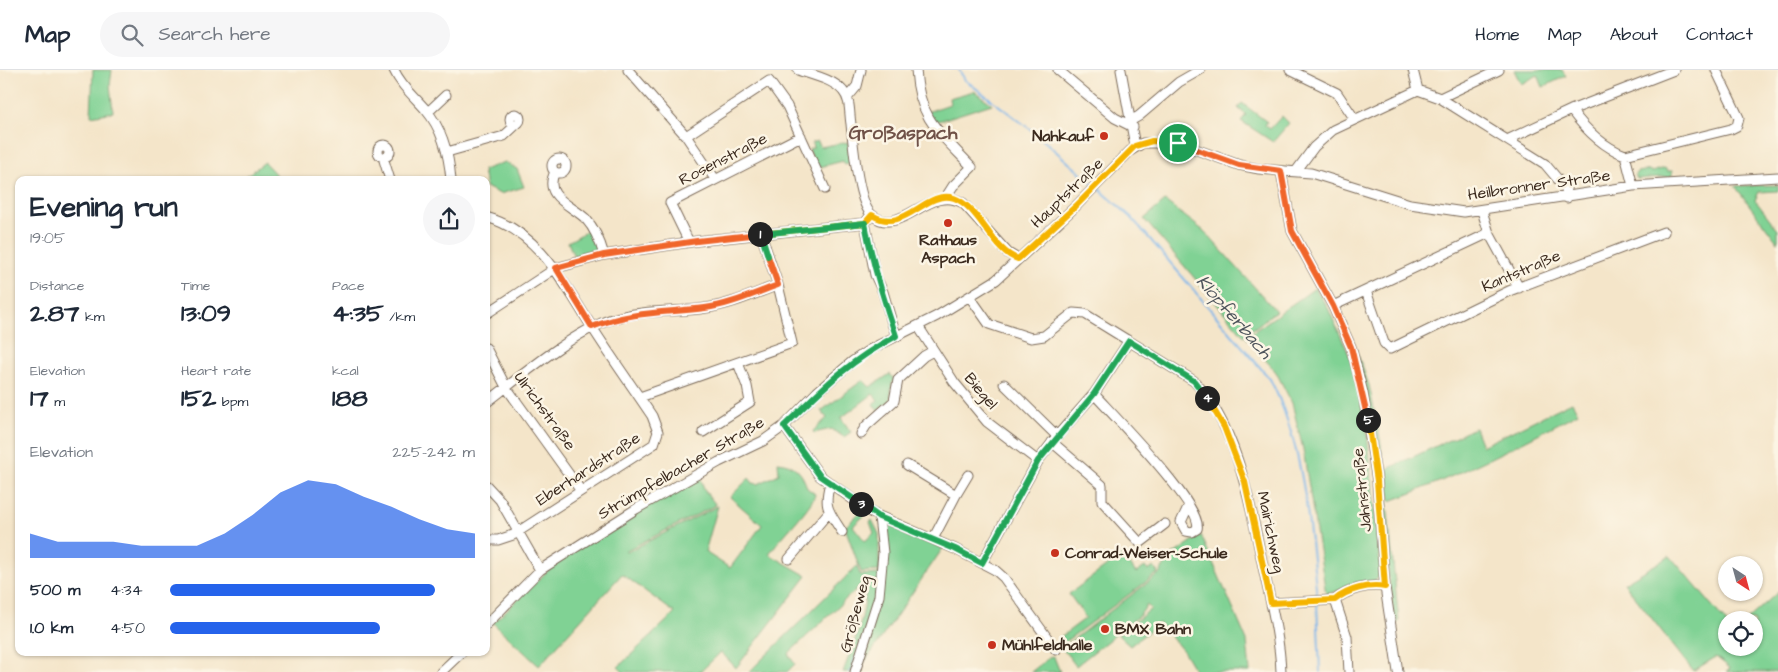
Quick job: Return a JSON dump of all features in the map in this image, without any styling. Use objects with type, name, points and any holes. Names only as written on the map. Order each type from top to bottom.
[{"type":"street","points":[[394,70],[399,80],[428,112],[437,125],[447,152],[450,176]]},
{"type":"street","points":[[628,70],[686,136],[715,179]]},
{"type":"street","points":[[798,70],[836,85],[847,98],[862,200],[872,215],[887,221],[904,217],[929,202],[946,197],[963,203],[1008,253],[1018,259]]},
{"type":"street","points":[[847,98],[857,86],[861,70]]},
{"type":"street","points":[[916,70],[921,103],[926,116],[972,168],[953,186],[946,197]]},
{"type":"street","points":[[1058,70],[1115,118],[1132,123]]},
{"type":"street","points":[[1121,70],[1135,146]]},
{"type":"street","points":[[1132,123],[1179,82],[1200,70]]},
{"type":"street","points":[[1290,70],[1337,94],[1354,118]]},
{"type":"street","points":[[1413,70],[1418,90]]},
{"type":"street","points":[[1440,98],[1499,70]]},
{"type":"street","points":[[1507,140],[1571,110],[1674,70]]},
{"type":"street","points":[[1625,156],[1731,129],[1740,122],[1716,70]]},
{"type":"street","points":[[686,136],[769,81],[787,106],[825,189]]},
{"type":"street","points":[[1297,170],[1304,158],[1322,138],[1354,118],[1418,90],[1440,98],[1545,164],[1566,189],[1567,198]]},
{"type":"street","points":[[428,112],[446,96]]},
{"type":"street","points":[[1571,110],[1579,121],[1602,142],[1625,156],[1633,186]]},
{"type":"street","points":[[447,152],[504,136],[518,123]]},
{"type":"street","name":"Rosenstraße","points":[[689,242],[670,203],[801,136]]},
{"type":"street","name":"Heilbronner Straße","points":[[1135,146],[1152,141],[1178,143],[1239,165],[1281,171],[1297,170],[1410,204],[1464,212],[1567,198],[1633,186],[1778,177]]},
{"type":"street","name":"Hauptstraße","points":[[1018,259],[1095,187],[1135,146]]},
{"type":"street","points":[[383,157],[389,176]]},
{"type":"street","name":"Jahnstraße","points":[[1281,171],[1292,231],[1333,306],[1351,347],[1370,425],[1377,481],[1385,587],[1398,672]]},
{"type":"street","points":[[555,172],[551,183],[554,193],[587,221],[601,244],[604,255]]},
{"type":"street","points":[[1482,210],[1489,233],[1519,288]]},
{"type":"street","points":[[490,311],[556,268],[604,255],[689,242],[865,223],[872,215]]},
{"type":"street","name":"Eberhardstraße","points":[[490,219],[515,230],[545,255],[556,268],[592,327],[652,416],[658,432],[654,444],[519,531],[507,538],[490,540]]},
{"type":"street","points":[[865,223],[875,275],[883,292],[896,336]]},
{"type":"street","name":"Kantstraße","points":[[1366,291],[1384,343],[1388,348],[1392,348],[1509,290],[1519,288],[1545,276],[1664,232]]},
{"type":"street","points":[[1333,306],[1489,233]]},
{"type":"street","points":[[640,397],[792,343],[778,285],[761,234]]},
{"type":"street","name":"Strümpfelbacher Straße","points":[[490,621],[540,570],[636,509],[719,462],[763,441],[784,426],[832,377],[869,350],[918,326],[970,297],[996,280],[1018,259]]},
{"type":"street","points":[[490,400],[592,327],[613,318],[642,313],[706,308],[727,303],[778,285]]},
{"type":"street","name":"Mairichweg","points":[[970,297],[989,324],[1031,338],[1044,336],[1073,313],[1084,314],[1194,381],[1202,390],[1224,427],[1245,482],[1271,603],[1281,672]]},
{"type":"street","name":"Biegel","points":[[918,326],[954,382],[987,422],[1038,461]]},
{"type":"street","points":[[982,563],[1038,461],[1054,439],[1094,394],[1129,341]]},
{"type":"street","points":[[861,434],[866,426],[894,400],[898,380],[924,356],[933,351]]},
{"type":"street","name":"Ulrichstraße","points":[[490,356],[506,387],[581,491]]},
{"type":"street","points":[[703,432],[750,402],[747,386],[738,363]]},
{"type":"street","points":[[1004,384],[1054,439],[1102,485],[1102,501],[1140,543],[1165,524]]},
{"type":"street","points":[[1094,394],[1152,456],[1174,483],[1188,507]]},
{"type":"street","points":[[784,426],[812,467],[830,483],[879,517],[933,539],[982,563],[1004,578],[1056,650]]},
{"type":"street","points":[[907,465],[956,495]]},
{"type":"street","points":[[933,539],[968,475]]},
{"type":"street","points":[[830,483],[826,499],[829,512],[842,532]]},
{"type":"street","points":[[490,489],[500,500],[540,570]]},
{"type":"street","points":[[789,559],[829,512]]},
{"type":"street","name":"Größeweg","points":[[855,672],[879,596],[883,553],[879,517]]},
{"type":"street","points":[[1271,603],[1335,600],[1341,595],[1358,589],[1376,586],[1385,587]]},
{"type":"street","points":[[1335,600],[1347,636],[1349,672]]},
{"type":"street","points":[[441,672],[458,656]]},
{"type":"green space","points":[[93,70],[112,70],[110,85],[113,112],[91,116]]},
{"type":"green space","points":[[1514,70],[1562,70],[1566,76],[1543,87],[1538,75],[1521,84]]},
{"type":"green space","points":[[974,91],[992,104],[935,122],[927,112],[950,104],[949,98]]},
{"type":"green space","points":[[1242,103],[1267,122],[1265,125],[1270,129],[1282,116],[1289,123],[1273,142],[1241,121],[1246,115],[1238,108]]},
{"type":"green space","points":[[818,141],[820,147],[848,142],[850,163],[844,164],[843,161],[816,168],[809,149],[813,148],[812,143]]},
{"type":"green space","points":[[265,162],[277,176],[248,176]]},
{"type":"green space","points":[[505,162],[517,169],[524,187],[500,194],[490,189],[490,176],[484,176],[483,170]]},
{"type":"green space","points":[[1665,168],[1667,171],[1672,171],[1672,176],[1637,179],[1635,174],[1637,172],[1649,170],[1652,172]]},
{"type":"green space","points":[[1778,185],[1778,191],[1759,192],[1755,200],[1778,230],[1778,243],[1735,186]]},
{"type":"green space","points":[[1165,201],[1204,231],[1276,311],[1244,336],[1144,219]]},
{"type":"green space","points":[[589,230],[597,250],[590,254],[574,257],[568,242]]},
{"type":"green space","points":[[1315,288],[1328,308],[1352,361],[1367,432],[1381,574],[1375,581],[1326,594],[1303,449],[1292,403],[1276,372],[1246,337]]},
{"type":"green space","points":[[1358,355],[1369,385],[1381,444],[1399,622],[1395,624],[1377,447],[1371,414],[1359,370]]},
{"type":"green space","points":[[890,374],[895,380],[892,383],[890,401],[878,411],[873,404],[878,400],[873,394],[841,418],[851,432],[844,437],[831,429],[814,433],[813,431],[827,418],[821,411],[863,380],[870,387]]},
{"type":"green space","points":[[1572,402],[1578,413],[1509,449],[1439,482],[1390,501],[1387,469],[1475,428],[1482,446]]},
{"type":"green space","points":[[778,462],[789,464],[797,470],[807,488],[815,494],[802,515],[769,554],[807,576],[736,668],[721,652],[700,672],[623,672],[618,667],[675,613],[622,574],[539,666],[493,623],[559,560],[699,475],[705,491],[716,505],[625,551],[629,551],[718,506],[705,552],[730,568],[762,525],[730,497],[749,478],[753,483],[758,484],[779,474]]},
{"type":"green space","points":[[862,510],[866,514],[853,526],[865,541],[874,533],[870,522],[872,520],[879,534],[879,571],[861,572],[845,527]]},
{"type":"green space","points":[[886,523],[943,548],[858,672],[872,623]]},
{"type":"green space","points":[[1201,535],[1247,641],[1250,672],[1196,672],[1184,652],[1159,623],[1130,646],[1118,635],[1151,609],[1147,605],[1140,615],[1076,666],[1062,648],[1159,574],[1171,556]]},
{"type":"green space","points":[[1123,554],[1136,573],[1145,567],[1148,571],[1154,567],[1158,573],[1062,644],[1059,638],[1086,618],[1069,594]]},
{"type":"green space","points":[[1670,556],[1718,613],[1718,656],[1763,656],[1763,611],[1757,611],[1778,592],[1778,672],[1727,672],[1730,668],[1716,657],[1693,671],[1624,583]]},
{"type":"green space","points":[[857,566],[860,575],[879,574],[877,596],[852,672],[843,672],[862,616],[865,581],[788,654],[795,664],[787,672],[749,672]]},
{"type":"green space","points":[[1051,656],[1054,657],[1060,672],[1031,672]]},
{"type":"waterway","name":"Klöpferbach","points":[[959,70],[965,80],[1034,132],[1094,185]]},
{"type":"waterway","name":"Klöpferbach","points":[[1098,188],[1131,217],[1270,379],[1291,431],[1298,458],[1308,513],[1317,597]]},
{"type":"waterway","name":"Klöpferbach","points":[[1317,604],[1320,672]]},
{"type":"waterway","points":[[850,672],[855,658]]},
{"type":"place","name":"Nahkauf","points":[[1104,136]]},
{"type":"place","name":"Rathaus Aspach","points":[[948,223]]},
{"type":"place","name":"Conrad-Weiser-Schule","points":[[1055,553]]},
{"type":"place","name":"BMX Bahn","points":[[1105,629]]},
{"type":"place","name":"Mühlfeldhalle","points":[[992,645]]},
{"type":"district","name":"Großaspach","points":[[903,133]]},
{"type":"route","points":[[1178,143],[1152,141],[1135,146],[1116,168],[1042,239],[1018,259],[1008,253],[963,203],[955,198],[946,197],[929,202],[904,217],[887,221],[877,219],[872,215],[865,223],[761,234],[710,239],[645,248],[604,255],[565,264],[556,268],[592,327],[613,318],[642,313],[673,309],[706,308],[727,303],[778,285],[761,234],[826,227],[865,223],[875,275],[883,292],[896,336],[869,350],[832,377],[784,426],[820,476],[853,497],[872,513],[955,549],[982,563],[1038,461],[1094,394],[1129,341],[1194,381],[1202,390],[1224,427],[1245,482],[1271,603],[1335,600],[1341,595],[1358,589],[1376,586],[1385,587],[1377,481],[1363,393],[1351,347],[1333,306],[1292,231],[1281,171],[1239,165],[1178,143]]}]
